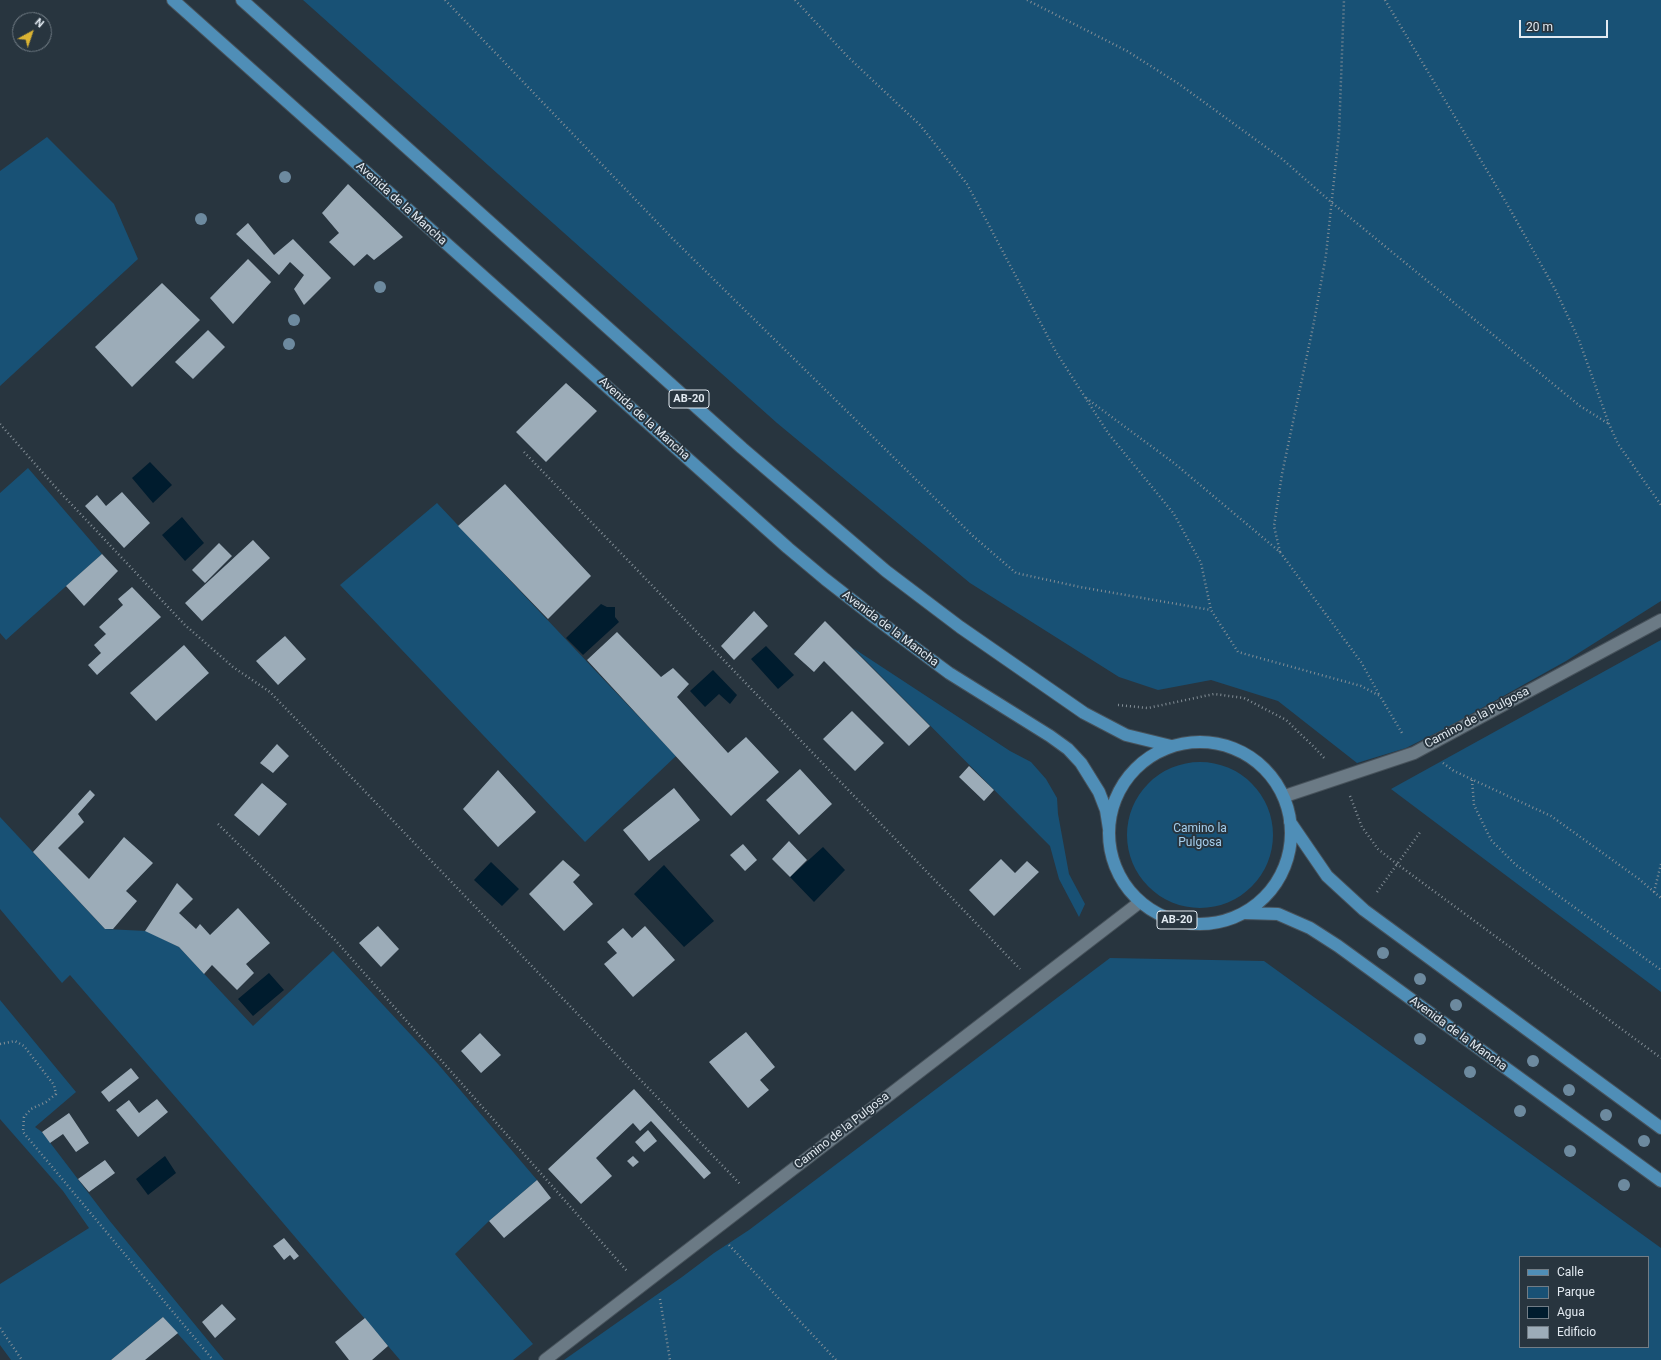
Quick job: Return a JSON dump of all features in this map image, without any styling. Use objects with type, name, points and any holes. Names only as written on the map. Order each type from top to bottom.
[{"type":"main road","name":"Avenida de la Mancha","points":[[173,0],[788,548],[825,579],[949,673],[1050,736],[1068,749],[1081,763],[1099,792],[1106,810],[1109,828]]},
{"type":"main road","name":"AB-20","points":[[242,0],[742,448],[886,571],[960,628],[1084,712],[1126,735],[1171,746]]},
{"type":"main road","name":"AB-20","points":[[1198,742],[1217,744],[1224,745],[1249,755],[1267,772],[1285,796],[1290,822],[1290,850],[1282,874],[1267,896],[1245,913],[1226,921],[1194,924],[1164,918],[1140,902],[1118,874],[1110,851],[1109,828],[1115,799],[1129,774],[1147,758],[1171,746],[1198,742]]},
{"type":"main road","name":"AB-20","points":[[1290,822],[1327,876],[1364,910],[1661,1128]]},
{"type":"main road","name":"Avenida de la Mancha","points":[[1245,913],[1278,914],[1310,928],[1338,946],[1661,1181]]},
{"type":"street","name":"Camino de la Pulgosa","points":[[1285,796],[1418,750],[1661,620]]},
{"type":"street","name":"Camino de la Pulgosa","points":[[545,1360],[1140,902]]},
{"type":"path","points":[[445,0],[674,240],[973,536],[1016,573],[1080,588],[1211,610]]},
{"type":"path","points":[[795,0],[849,58],[920,125],[967,184],[1056,352],[1108,433],[1174,514],[1201,563],[1211,610],[1238,652],[1361,686],[1380,696]]},
{"type":"path","points":[[1027,0],[1128,51],[1179,84],[1280,158],[1580,406],[1609,424]]},
{"type":"path","points":[[1280,552],[1274,526],[1282,474],[1314,322],[1326,255],[1339,133],[1344,0]]},
{"type":"path","points":[[1385,0],[1508,204],[1556,291],[1579,340],[1609,424],[1618,444],[1661,505]]},
{"type":"path","points":[[1084,396],[1174,463],[1280,552],[1361,662],[1380,696],[1418,750],[1454,771],[1550,816],[1639,879],[1661,898]]},
{"type":"path","points":[[0,424],[58,490],[185,625],[233,667],[270,692],[754,1199]]},
{"type":"path","points":[[524,452],[1034,983]]},
{"type":"path","points":[[1113,705],[1148,708],[1214,694],[1244,698],[1286,720],[1316,749],[1340,778],[1348,791],[1362,827],[1378,848],[1397,864],[1661,1058]]},
{"type":"path","points":[[1472,779],[1474,805],[1491,840],[1516,865],[1661,970]]},
{"type":"path","points":[[218,824],[336,941],[641,1286]]},
{"type":"path","points":[[1364,910],[1421,831]]},
{"type":"path","points":[[1654,892],[1661,864]]},
{"type":"path","points":[[0,1044],[15,1041],[24,1046],[54,1085],[56,1094],[46,1102],[31,1109],[24,1117],[23,1132],[213,1360]]},
{"type":"path","points":[[715,1229],[836,1360]]},
{"type":"path","points":[[656,1275],[670,1360]]},
{"type":"path","points":[[0,1328],[22,1360]]},
{"type":"green space","points":[[303,0],[1661,0],[1661,601],[1566,661],[1446,728],[1406,748],[1357,763],[1278,701],[1211,680],[1158,690],[1119,677],[970,583],[777,423]]},
{"type":"green space","points":[[47,137],[114,204],[138,259],[0,386],[0,171]]},
{"type":"green space","points":[[28,468],[102,554],[6,640],[0,633],[0,493]]},
{"type":"green space","points":[[437,503],[676,756],[585,842],[340,585]]},
{"type":"green space","points":[[1661,640],[1661,992],[1391,789]]},
{"type":"green space","points":[[853,648],[1010,751],[1031,762],[1046,779],[1057,798],[1058,814],[1069,874],[1085,904],[1079,917],[1059,879],[1050,846]]},
{"type":"green space","name":"Camino la Pulgosa","points":[[1200,762],[1221,765],[1228,768],[1240,774],[1256,789],[1261,795],[1270,814],[1273,835],[1270,856],[1267,863],[1261,875],[1246,891],[1240,896],[1221,905],[1200,908],[1179,905],[1172,902],[1160,896],[1144,881],[1139,875],[1130,856],[1127,835],[1130,814],[1133,807],[1139,795],[1154,779],[1160,774],[1179,765]]},
{"type":"green space","points":[[0,817],[105,929],[147,931],[179,947],[253,1026],[333,951],[438,1064],[537,1180],[489,1221],[455,1254],[533,1344],[513,1360],[400,1360],[70,975],[62,983],[0,909]]},
{"type":"green space","points":[[1110,958],[1264,961],[1661,1248],[1661,1360],[564,1360],[714,1253],[749,1230]]},
{"type":"green space","points":[[0,1000],[76,1092],[35,1127],[42,1132],[109,1220],[224,1360],[201,1360],[163,1317],[111,1360],[11,1360],[0,1345],[0,1284],[89,1228],[63,1191],[0,1119]]},
{"type":"water","points":[[150,462],[172,485],[153,503],[132,478]]},
{"type":"water","points":[[182,517],[204,543],[185,561],[162,535]]},
{"type":"water","points":[[601,604],[607,607],[615,607],[615,617],[619,622],[583,655],[566,638]]},
{"type":"water","points":[[766,646],[794,675],[778,689],[751,659]]},
{"type":"water","points":[[713,670],[737,695],[730,704],[719,694],[705,707],[690,691]]},
{"type":"water","points":[[823,847],[845,870],[814,902],[790,877]]},
{"type":"water","points":[[491,862],[519,889],[502,906],[474,880]]},
{"type":"water","points":[[664,865],[714,921],[684,947],[634,894]]},
{"type":"water","points":[[269,973],[284,990],[253,1016],[238,999]]},
{"type":"water","points":[[165,1156],[176,1173],[148,1195],[136,1179]]},
{"type":"building","points":[[348,184],[403,237],[374,260],[367,254],[354,266],[329,242],[339,233],[322,213]]},
{"type":"building","points":[[248,223],[274,255],[293,239],[331,278],[304,305],[294,289],[304,275],[290,262],[279,275],[236,234]]},
{"type":"building","points":[[248,259],[271,282],[233,324],[210,298]]},
{"type":"building","points":[[162,283],[200,320],[132,387],[95,347]]},
{"type":"building","points":[[208,330],[225,347],[193,379],[175,362]]},
{"type":"building","points":[[566,383],[597,411],[546,462],[516,432]]},
{"type":"building","points":[[505,484],[591,576],[548,619],[458,526]]},
{"type":"building","points":[[122,492],[150,523],[124,548],[85,506],[97,495],[106,506]]},
{"type":"building","points":[[253,540],[270,558],[202,621],[185,603]]},
{"type":"building","points":[[219,543],[232,556],[205,583],[192,570]]},
{"type":"building","points":[[102,554],[118,571],[84,606],[66,586]]},
{"type":"building","points":[[132,587],[161,617],[97,675],[88,665],[101,653],[94,645],[106,634],[99,627],[123,605],[118,599]]},
{"type":"building","points":[[754,611],[768,626],[734,660],[721,646]]},
{"type":"building","points":[[825,621],[930,726],[909,746],[824,661],[814,672],[794,654]]},
{"type":"building","points":[[617,632],[661,677],[673,668],[689,684],[677,697],[728,753],[746,737],[779,772],[731,816],[587,660]]},
{"type":"building","points":[[285,636],[306,659],[278,685],[256,661]]},
{"type":"building","points":[[184,645],[209,673],[156,721],[130,693]]},
{"type":"building","points":[[852,711],[884,743],[855,771],[823,739]]},
{"type":"building","points":[[277,744],[289,756],[273,773],[260,763]]},
{"type":"building","points":[[969,766],[994,790],[984,801],[959,777]]},
{"type":"building","points":[[800,769],[832,804],[799,835],[766,800]]},
{"type":"building","points":[[498,770],[536,812],[498,847],[463,809]]},
{"type":"building","points":[[262,783],[287,804],[259,836],[234,815]]},
{"type":"building","points":[[674,788],[700,820],[649,861],[623,830]]},
{"type":"building","points":[[90,790],[95,795],[78,814],[84,822],[58,848],[89,879],[124,837],[153,863],[126,891],[137,901],[113,929],[105,929],[33,852]]},
{"type":"building","points":[[789,841],[807,860],[790,877],[772,859]]},
{"type":"building","points":[[743,844],[757,860],[745,871],[730,855]]},
{"type":"building","points":[[1001,859],[1015,873],[1027,861],[1039,872],[994,916],[969,890]]},
{"type":"building","points":[[563,860],[580,875],[573,882],[593,904],[564,931],[529,894]]},
{"type":"building","points":[[177,883],[193,899],[179,913],[196,929],[200,924],[210,935],[238,908],[270,943],[246,964],[254,973],[237,990],[212,965],[204,974],[179,947],[145,931]]},
{"type":"building","points":[[378,926],[399,949],[381,967],[359,943]]},
{"type":"building","points":[[645,926],[675,960],[633,997],[604,964],[617,953],[607,942],[623,928],[632,938]]},
{"type":"building","points":[[746,1032],[775,1067],[760,1080],[769,1090],[748,1108],[709,1062]]},
{"type":"building","points":[[480,1033],[501,1055],[481,1073],[461,1051]]},
{"type":"building","points":[[131,1068],[139,1078],[109,1102],[101,1092]]},
{"type":"building","points":[[634,1089],[711,1173],[704,1179],[651,1121],[640,1131],[633,1123],[596,1158],[612,1176],[581,1204],[548,1169]]},
{"type":"building","points":[[157,1099],[168,1112],[138,1137],[116,1110],[129,1100],[139,1113]]},
{"type":"building","points":[[69,1113],[89,1143],[76,1152],[63,1134],[50,1143],[42,1132]]},
{"type":"building","points":[[648,1130],[657,1141],[644,1152],[635,1142]]},
{"type":"building","points":[[633,1156],[639,1162],[633,1167],[627,1161]]},
{"type":"building","points":[[105,1160],[115,1173],[89,1192],[78,1179]]},
{"type":"building","points":[[537,1180],[551,1198],[504,1238],[489,1221]]},
{"type":"building","points":[[284,1238],[299,1256],[294,1260],[290,1255],[284,1260],[273,1246]]},
{"type":"building","points":[[222,1304],[236,1319],[215,1338],[202,1322]]},
{"type":"building","points":[[163,1317],[178,1333],[145,1360],[111,1360]]},
{"type":"building","points":[[365,1318],[388,1346],[372,1360],[349,1360],[335,1342]]}]
